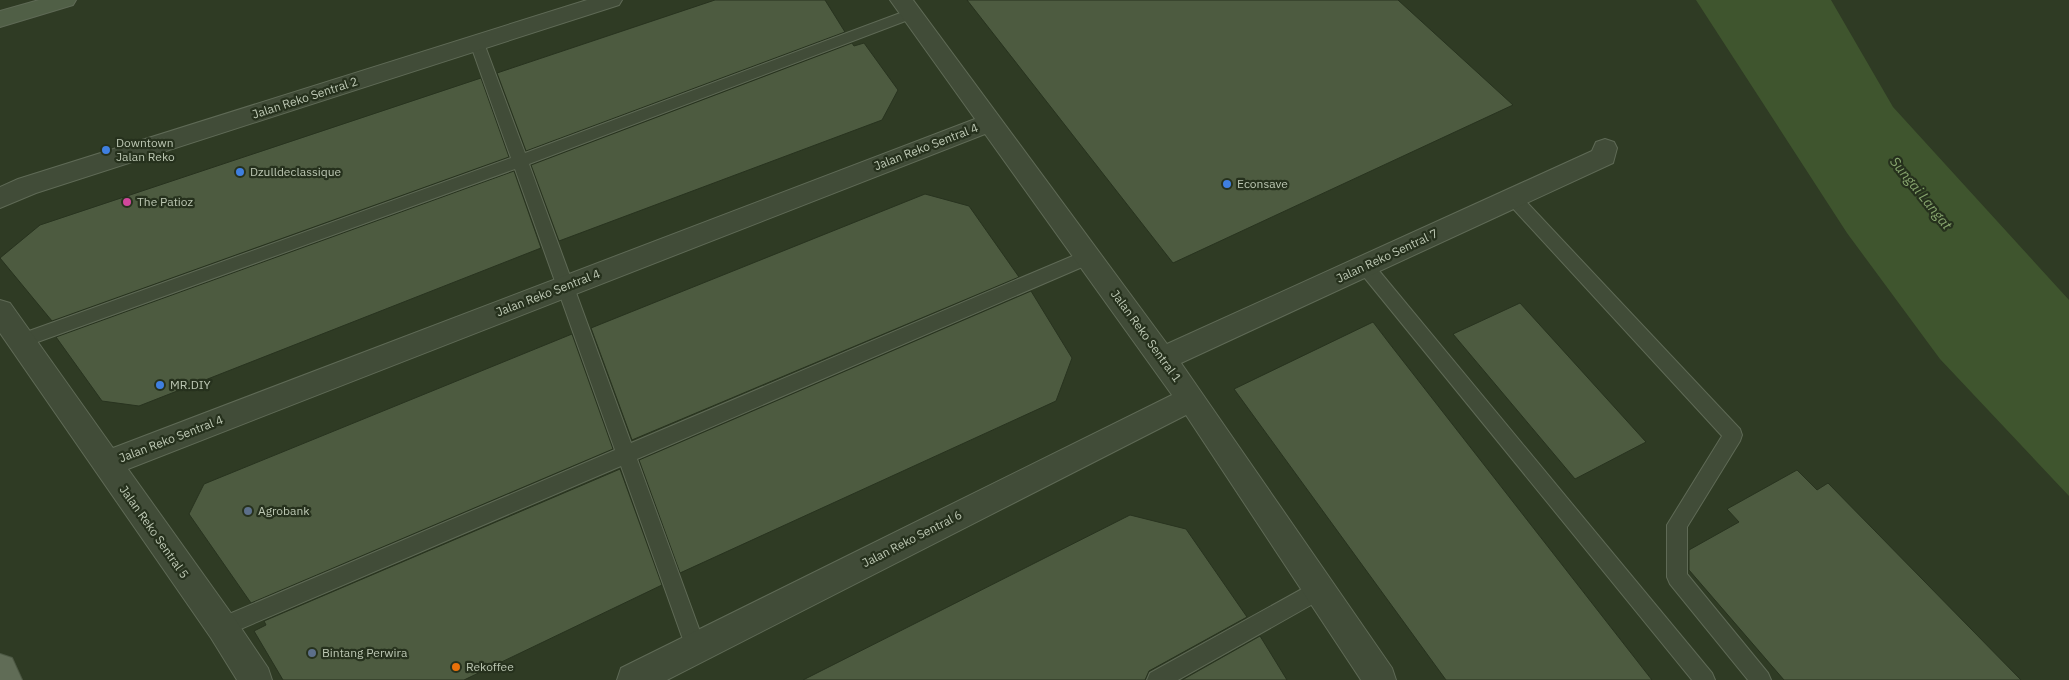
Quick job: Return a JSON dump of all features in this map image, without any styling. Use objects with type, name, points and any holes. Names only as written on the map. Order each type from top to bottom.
[{"type":"main road","points":[[0,0],[16,0]]},
{"type":"main road","points":[[0,19],[65,0]]},
{"type":"main road","points":[[0,670],[6,680]]},
{"type":"street","name":"Jalan Reko Sentral 2","points":[[0,198],[27,186],[611,0]]},
{"type":"street","name":"Jalan Reko Sentral 1","points":[[906,7],[1192,399],[1380,680]]},
{"type":"street","name":"Jalan Reko Sentral 4","points":[[107,464],[990,122]]},
{"type":"street","name":"Jalan Reko Sentral 7","points":[[1162,359],[1604,156],[1605,148]]},
{"type":"street","name":"Jalan Reko Sentral 5","points":[[0,311],[222,627],[256,680]]},
{"type":"street","name":"Jalan Reko Sentral 6","points":[[633,680],[1192,399]]},
{"type":"lane","points":[[21,340],[520,161],[906,7]]},
{"type":"lane","points":[[477,43],[696,648]]},
{"type":"lane","points":[[1513,198],[1733,435],[1677,525],[1676,577],[1761,680]]},
{"type":"lane","points":[[222,627],[1088,257]]},
{"type":"lane","points":[[1366,266],[1705,680]]},
{"type":"lane","points":[[1157,680],[1320,589]]},
{"type":"water","name":"Sungai Langat","points":[[1696,0],[1831,0],[1893,107],[2069,300],[2069,496],[1940,359],[1847,233]]},
{"type":"building","points":[[715,0],[825,0],[845,32],[526,151],[497,73]]},
{"type":"building","name":"Econsave","points":[[967,0],[1398,0],[1513,105],[1173,263]]},
{"type":"building","points":[[852,43],[854,46],[864,43],[898,90],[882,120],[559,241],[531,165]]},
{"type":"building","points":[[481,78],[509,157],[52,321],[0,258],[40,225]]},
{"type":"building","points":[[514,171],[541,248],[139,406],[102,401],[56,337]]},
{"type":"building","points":[[925,194],[969,206],[1019,277],[632,440],[591,328]]},
{"type":"building","points":[[1031,291],[1072,358],[1056,401],[680,573],[639,460]]},
{"type":"building","points":[[1520,303],[1646,442],[1575,479],[1453,334]]},
{"type":"building","points":[[1373,322],[1652,680],[1446,680],[1234,389]]},
{"type":"building","points":[[572,334],[613,449],[251,603],[189,514],[204,484]]},
{"type":"building","points":[[620,469],[662,585],[464,680],[283,680],[254,631],[266,625],[264,621]]},
{"type":"building","points":[[1797,470],[1817,490],[1828,483],[2021,680],[1784,680],[1689,570],[1689,550],[1739,522],[1727,509]]},
{"type":"building","points":[[1130,515],[1186,529],[1247,617],[1149,671],[1145,680],[803,680]]},
{"type":"building","points":[[1260,636],[1287,680],[1182,680]]},
{"type":"place","name":"Downtown Jalan Reko","points":[[106,150]]},
{"type":"place","name":"Dzulldeclassique","points":[[240,172]]},
{"type":"place","name":"Econsave","points":[[1227,184]]},
{"type":"place","name":"The Patioz","points":[[127,202]]},
{"type":"place","name":"MR.DIY","points":[[160,385]]},
{"type":"place","name":"Agrobank","points":[[248,511]]},
{"type":"place","name":"Bintang Perwira","points":[[312,653]]},
{"type":"place","name":"Rekoffee","points":[[456,667]]}]
